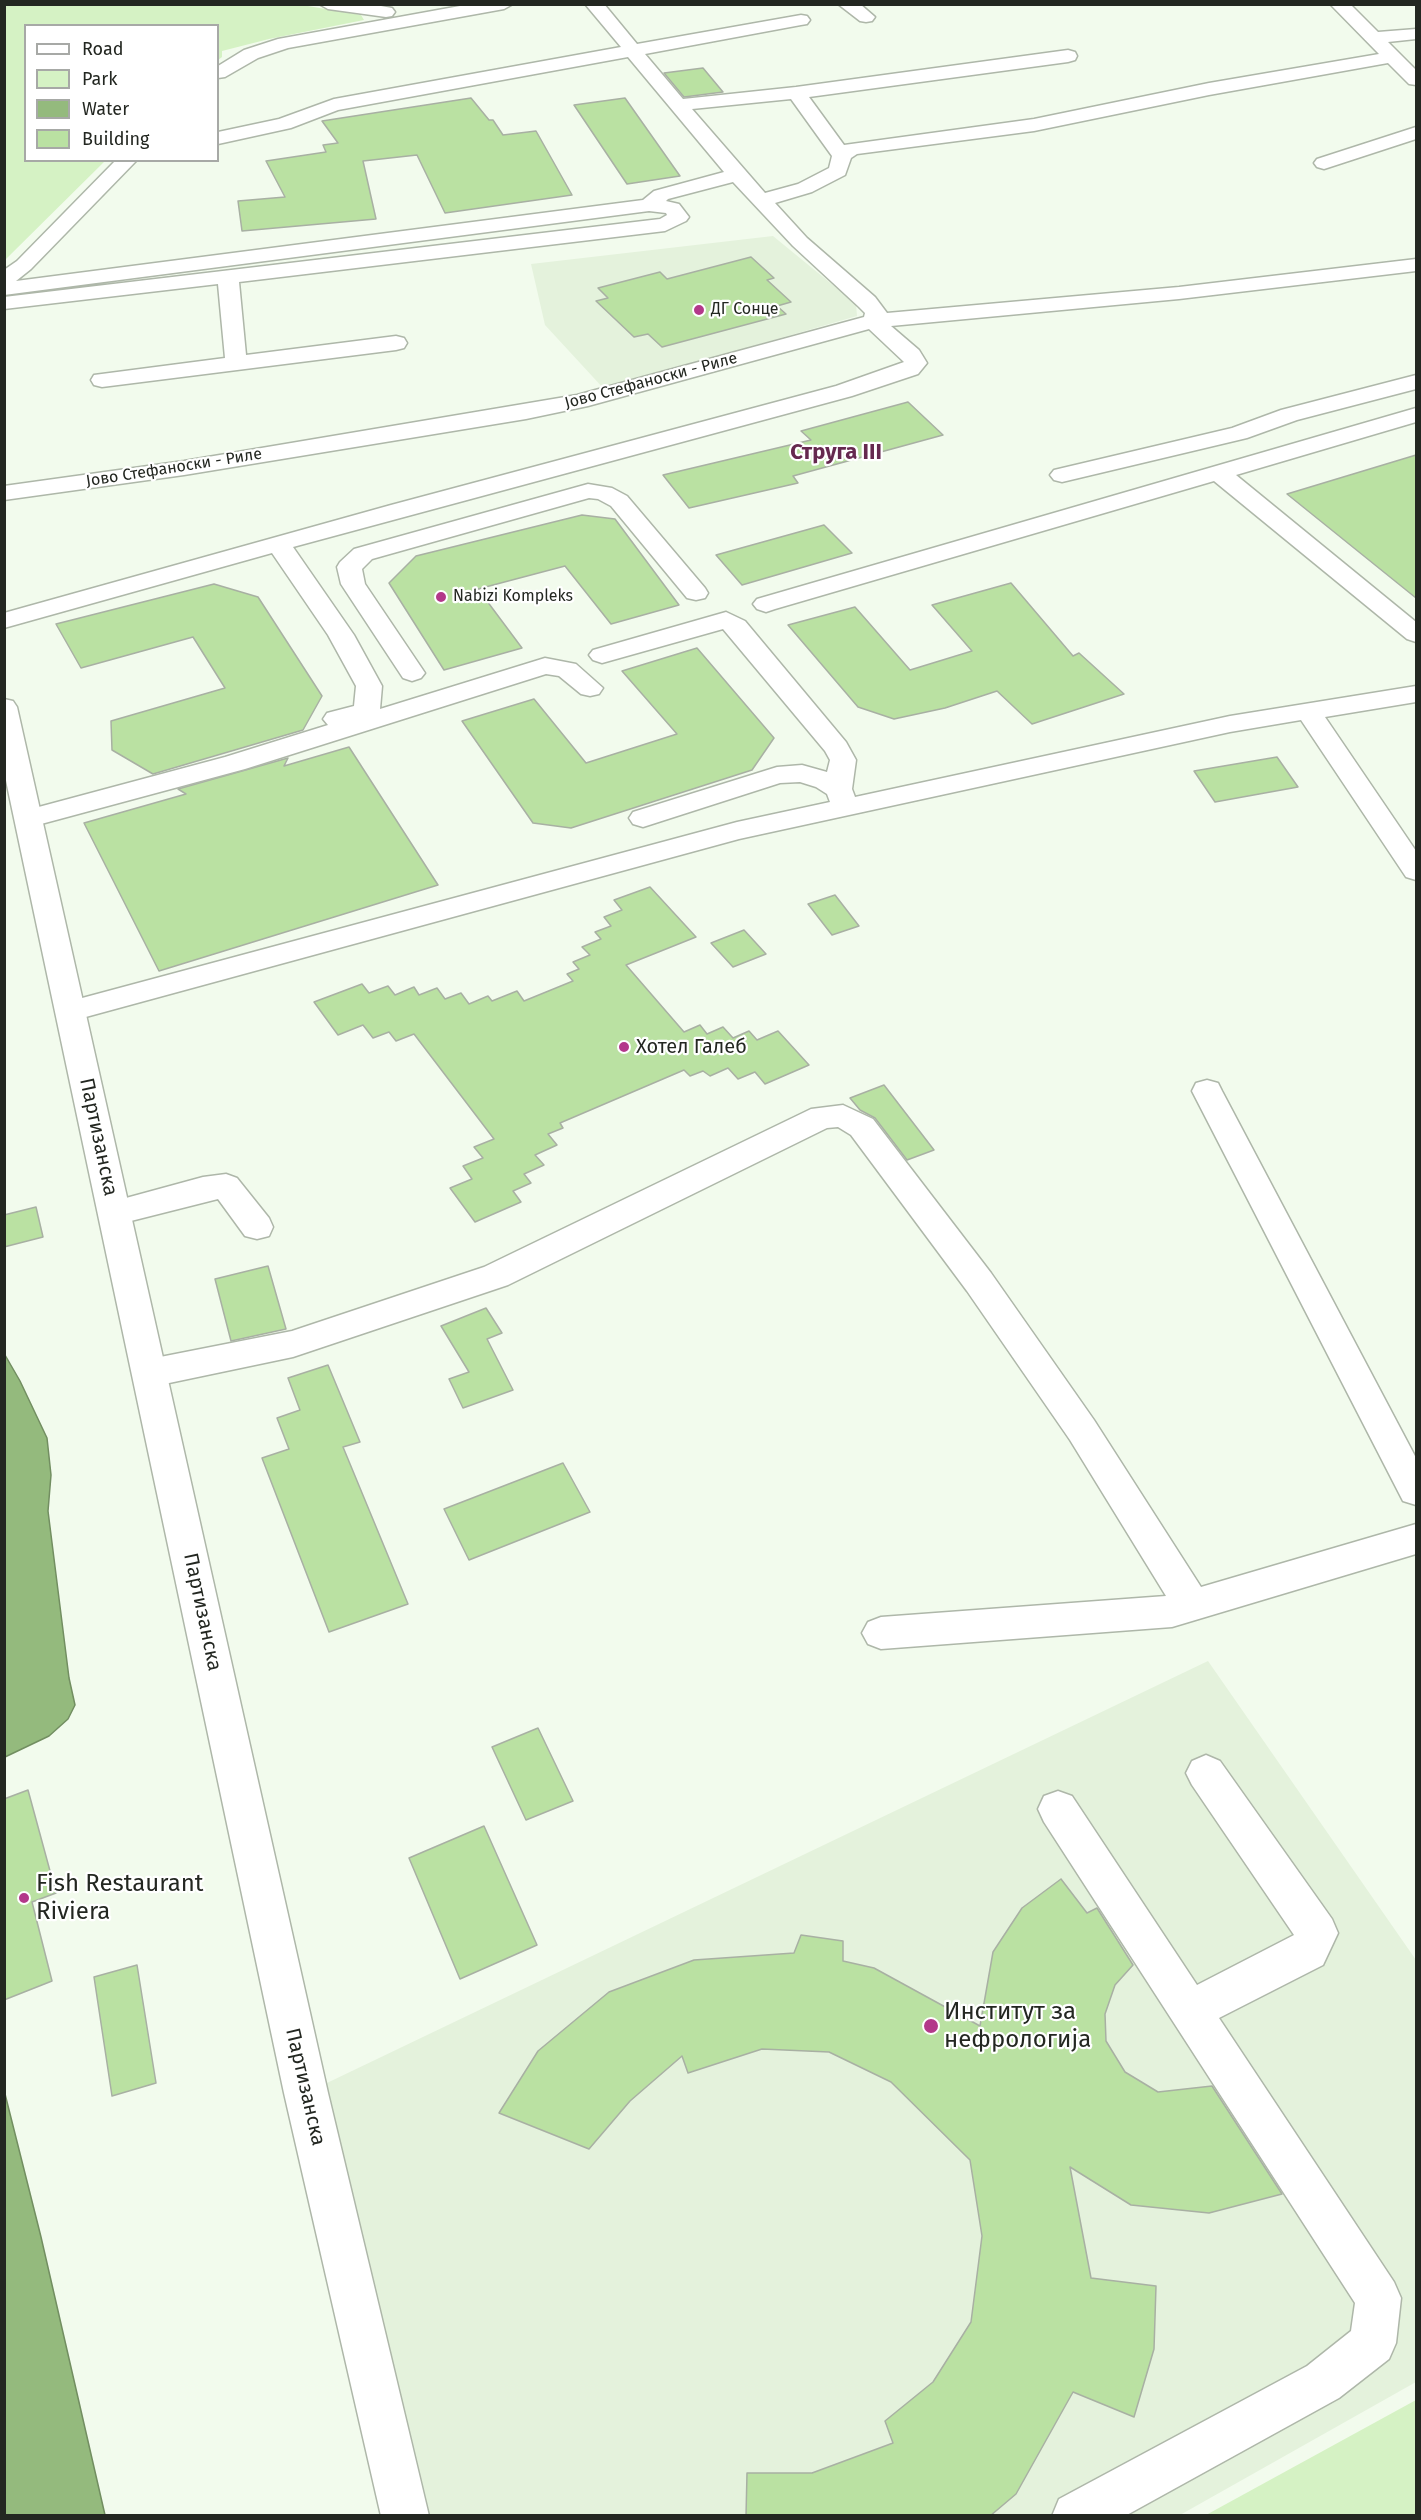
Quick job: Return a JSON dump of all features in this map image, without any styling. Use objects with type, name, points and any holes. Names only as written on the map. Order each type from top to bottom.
[{"type":"street","points":[[328,4],[387,13]]},
{"type":"street","points":[[219,72],[251,54],[387,13],[504,4]]},
{"type":"street","points":[[4,621],[455,495],[832,394],[910,369],[916,363],[912,355],[873,321],[876,313],[867,302],[800,242],[736,175],[594,4]]},
{"type":"street","points":[[847,4],[866,17]]},
{"type":"street","points":[[1340,4],[1416,80]]},
{"type":"street","points":[[219,138],[284,124],[334,105],[801,20]]},
{"type":"street","points":[[1373,38],[1416,34]]},
{"type":"street","points":[[678,105],[796,93],[1068,56]]},
{"type":"street","points":[[761,201],[805,188],[838,171],[842,156],[851,149],[1034,125],[1209,89],[1392,57]]},
{"type":"street","points":[[796,93],[842,156]]},
{"type":"street","points":[[1324,163],[1416,133]]},
{"type":"street","points":[[4,280],[14,267],[126,162]]},
{"type":"street","points":[[649,205],[662,195],[736,175]]},
{"type":"street","points":[[4,289],[649,205],[672,208],[679,217],[665,225],[4,303]]},
{"type":"street","name":"Јово Стефаноски - Риле","points":[[4,493],[184,468],[537,410],[590,398],[873,321],[1167,295],[1416,265]]},
{"type":"street","points":[[228,277],[236,362]]},
{"type":"street","points":[[102,380],[396,343]]},
{"type":"street","points":[[1062,475],[1239,433],[1289,415],[1416,382]]},
{"type":"street","points":[[766,604],[1416,415]]},
{"type":"street","points":[[1219,472],[1416,634]]},
{"type":"street","points":[[412,673],[353,584],[349,567],[363,554],[588,491],[604,493],[619,501],[696,593]]},
{"type":"street","points":[[455,495],[474,522]]},
{"type":"street","points":[[28,811],[367,711],[369,686],[341,635],[278,544]]},
{"type":"street","points":[[602,655],[726,620],[736,626],[837,748],[843,760],[842,798]]},
{"type":"street","points":[[28,811],[235,763],[545,666],[567,669],[590,688]]},
{"type":"street","points":[[71,1011],[737,831],[842,798],[1057,763],[1230,724],[1416,694]]},
{"type":"street","name":"Партизанска","points":[[4,707],[306,2093],[405,2516]]},
{"type":"street","points":[[1308,711],[1416,871]]},
{"type":"street","points":[[643,818],[777,775],[802,773],[826,781],[842,798]]},
{"type":"street","points":[[1207,1091],[1416,1491]]},
{"type":"street","points":[[150,1373],[293,1344],[496,1276],[822,1117],[843,1116],[862,1127],[979,1282],[1082,1430],[1192,1605]]},
{"type":"street","points":[[115,1213],[203,1189],[226,1186],[257,1227]]},
{"type":"street","points":[[881,1633],[1172,1611],[1416,1539]]},
{"type":"street","points":[[1190,2011],[1308,1951],[1317,1933],[1206,1773]]},
{"type":"street","points":[[1058,1809],[1378,2298],[1373,2343],[1323,2382],[1076,2516]]},
{"type":"shaded area","name":"ДГ Сонце","points":[[773,236],[856,304],[857,316],[604,389],[545,325],[531,264]]},
{"type":"shaded area","name":"Институт за нефрологија","points":[[1208,1661],[1416,1960],[1416,2382],[1180,2515],[405,2515],[306,2093]]},
{"type":"green space","points":[[296,4],[361,15],[364,20],[222,51],[222,57],[219,59],[219,24],[24,24],[24,162],[104,162],[5,260],[5,5]]},
{"type":"green space","points":[[1416,2400],[1416,2515],[1206,2515]]},
{"type":"water","points":[[5,1355],[47,1438],[51,1475],[48,1511],[69,1678],[75,1705],[68,1719],[49,1736],[5,1757]]},
{"type":"water","points":[[4,2090],[41,2237],[105,2515],[5,2515]]},
{"type":"building","points":[[703,68],[723,92],[684,97],[664,73]]},
{"type":"building","points":[[471,98],[489,120],[493,120],[503,135],[536,131],[572,195],[445,213],[417,155],[363,161],[376,219],[242,231],[238,201],[285,197],[266,161],[326,152],[323,145],[338,143],[322,121]]},
{"type":"building","points":[[625,98],[680,176],[627,184],[574,105]]},
{"type":"building","points":[[751,257],[774,278],[767,280],[791,302],[777,306],[786,314],[662,347],[648,334],[634,337],[596,301],[608,298],[598,288],[660,272],[667,279]]},
{"type":"building","points":[[908,402],[943,435],[793,476],[798,483],[689,508],[663,475],[811,440],[801,431]]},
{"type":"building","points":[[1416,455],[1416,598],[1287,494]]},
{"type":"building","name":"Nabizi Kompleks","points":[[582,515],[615,519],[679,605],[611,624],[565,566],[478,589],[522,648],[444,670],[389,583],[416,556]]},
{"type":"building","points":[[824,525],[852,553],[742,585],[716,555]]},
{"type":"building","points":[[1011,583],[1073,656],[1079,653],[1124,694],[1032,724],[997,691],[945,708],[894,719],[858,707],[788,625],[855,607],[910,670],[972,651],[932,605]]},
{"type":"building","points":[[214,584],[258,597],[322,696],[303,730],[153,774],[112,750],[111,721],[225,688],[193,637],[81,668],[56,624]]},
{"type":"building","points":[[697,648],[774,738],[752,770],[571,828],[533,823],[462,721],[534,699],[586,763],[677,734],[622,671]]},
{"type":"building","points":[[349,747],[438,885],[159,971],[84,823],[186,794],[178,789],[288,758],[284,766]]},
{"type":"building","points":[[1277,757],[1298,787],[1215,802],[1194,771]]},
{"type":"building","name":"Хотел Галеб","points":[[650,887],[696,937],[626,965],[684,1032],[700,1025],[707,1034],[723,1027],[733,1038],[749,1031],[757,1040],[778,1031],[809,1065],[765,1084],[755,1072],[738,1079],[728,1068],[710,1076],[703,1071],[690,1076],[684,1070],[560,1123],[563,1128],[548,1134],[557,1145],[535,1155],[544,1165],[524,1174],[531,1183],[513,1191],[521,1202],[475,1222],[450,1188],[472,1179],[463,1166],[483,1158],[474,1147],[494,1139],[414,1034],[396,1041],[389,1032],[373,1038],[363,1025],[338,1035],[314,1002],[362,984],[369,993],[388,986],[395,995],[414,987],[419,995],[437,988],[445,999],[461,993],[469,1004],[488,996],[492,1001],[517,991],[524,1001],[573,981],[567,974],[579,969],[573,962],[590,955],[582,947],[601,939],[595,932],[611,926],[604,917],[622,910],[614,900]]},
{"type":"building","points":[[835,895],[859,926],[832,935],[808,904]]},
{"type":"building","points":[[744,930],[766,954],[733,967],[711,943]]},
{"type":"building","points":[[884,1085],[934,1150],[907,1160],[875,1118],[860,1110],[850,1098]]},
{"type":"building","points":[[36,1207],[43,1237],[4,1247],[4,1215]]},
{"type":"building","points":[[268,1266],[286,1329],[231,1341],[215,1279]]},
{"type":"building","points":[[486,1308],[502,1333],[487,1339],[513,1390],[463,1408],[449,1379],[469,1372],[441,1326]]},
{"type":"building","points":[[328,1365],[360,1442],[343,1447],[408,1604],[329,1632],[262,1458],[289,1449],[277,1418],[300,1410],[288,1378]]},
{"type":"building","points":[[563,1463],[590,1512],[469,1560],[444,1509]]},
{"type":"building","points":[[538,1728],[573,1801],[526,1820],[492,1747]]},
{"type":"building","name":"Fish Restaurant Riviera","points":[[28,1790],[56,1893],[32,1902],[52,1981],[4,2000],[4,1799]]},
{"type":"building","points":[[484,1826],[537,1945],[460,1979],[409,1858]]},
{"type":"building","points":[[1061,1879],[1087,1913],[1097,1908],[1133,1965],[1115,1985],[1105,2014],[1106,2041],[1125,2072],[1158,2092],[1212,2086],[1282,2194],[1209,2213],[1131,2205],[1070,2167],[1091,2278],[1156,2286],[1154,2349],[1134,2417],[1073,2392],[1016,2494],[990,2516],[746,2516],[747,2473],[812,2473],[893,2443],[885,2421],[933,2382],[971,2322],[982,2236],[970,2160],[891,2082],[829,2052],[762,2049],[688,2073],[682,2056],[630,2101],[589,2149],[499,2113],[538,2051],[609,1992],[694,1960],[794,1953],[801,1935],[843,1941],[843,1961],[874,1968],[980,2026],[993,1952],[1022,1908]]},
{"type":"building","points":[[137,1965],[156,2083],[112,2096],[94,1977]]},
{"type":"place","name":"ДГ Сонце","points":[[699,310]]},
{"type":"place","name":"Nabizi Kompleks","points":[[441,597]]},
{"type":"place","name":"Хотел Галеб","points":[[624,1047]]},
{"type":"place","name":"Fish Restaurant Riviera","points":[[24,1898]]},
{"type":"place","name":"Институт за нефрологија","points":[[931,2026]]},
{"type":"district","name":"Струга III","points":[[836,453]]}]
